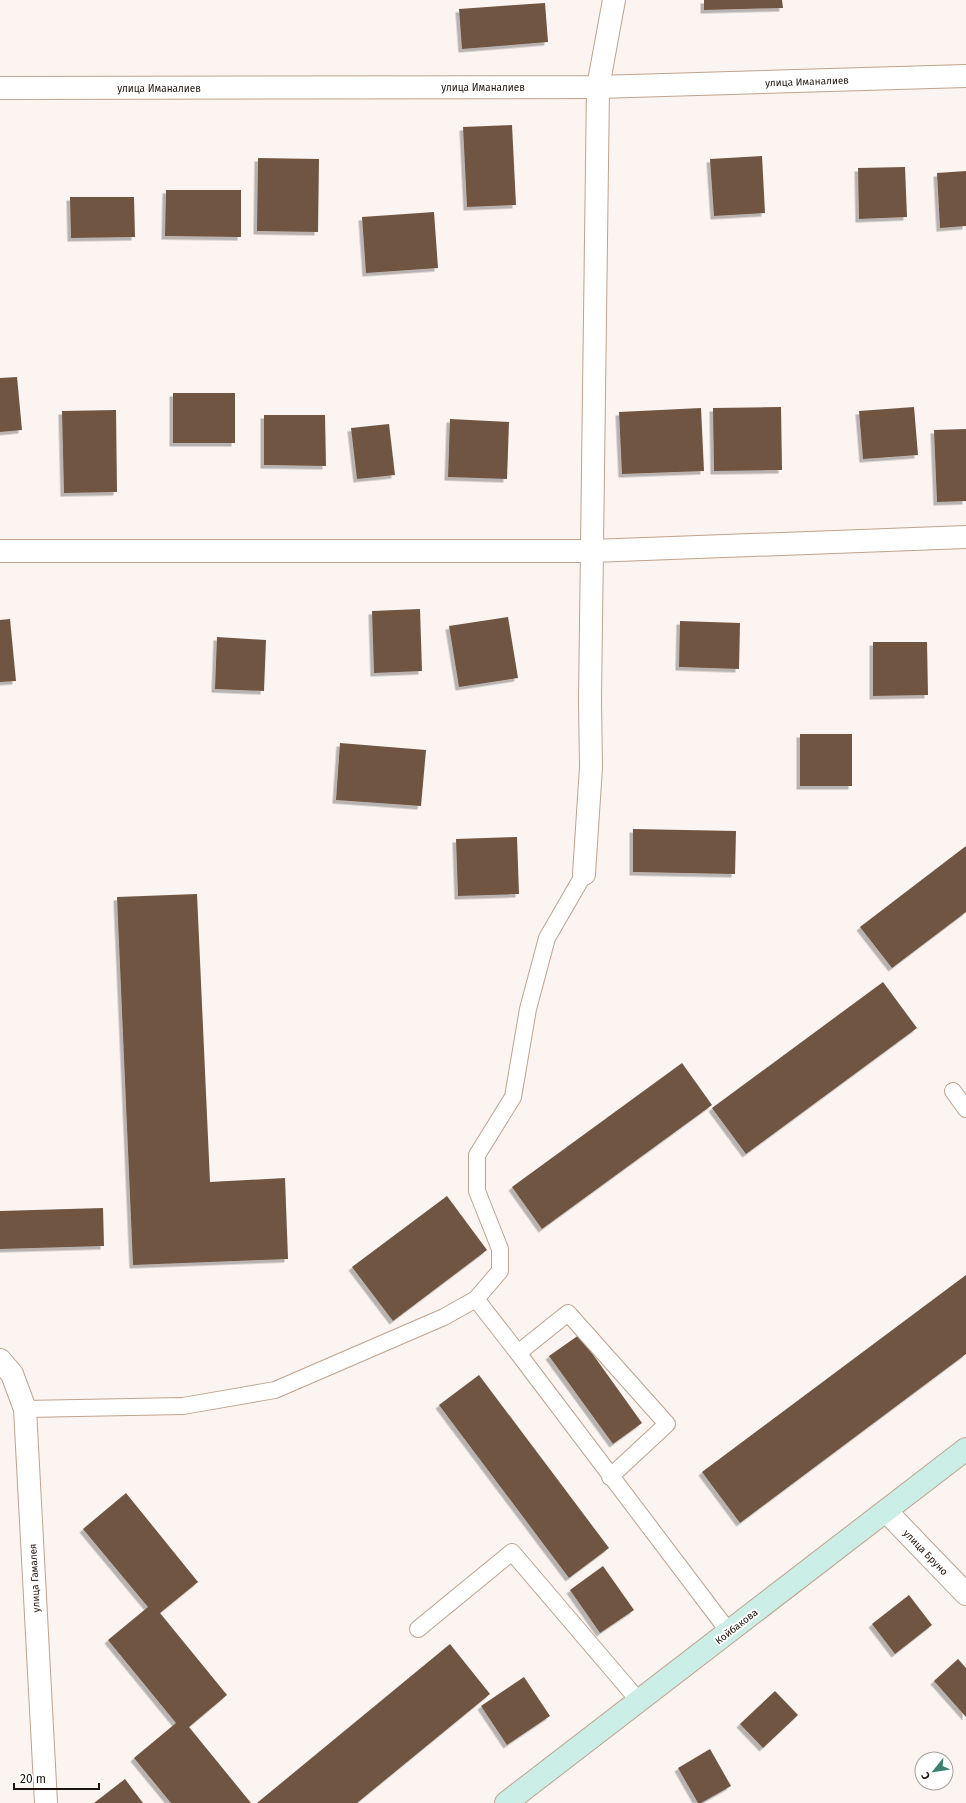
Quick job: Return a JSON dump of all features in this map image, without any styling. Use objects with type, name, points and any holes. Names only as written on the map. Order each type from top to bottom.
[{"type":"street","points":[[584,874],[591,767],[592,551],[598,87],[614,0]]},
{"type":"street","name":"улица Иманалиев","points":[[0,88],[598,87],[966,76]]},
{"type":"street","points":[[0,551],[592,551],[966,537]]},
{"type":"street","name":"улица Гамалея","points":[[0,1360],[12,1374],[25,1409],[46,1803]]},
{"type":"street","name":"Койбакова","points":[[506,1803],[966,1449]]},
{"type":"street","name":"улица Бруно","points":[[886,1511],[966,1594]]},
{"type":"lane","points":[[25,1409],[183,1406],[275,1390],[444,1317],[476,1299],[500,1271],[500,1249],[477,1192],[477,1155],[514,1097],[528,1009],[546,938],[584,874]]},
{"type":"lane","points":[[952,1091],[966,1109]]},
{"type":"lane","points":[[476,1299],[729,1632]]},
{"type":"lane","points":[[518,1353],[568,1313],[667,1424],[610,1477]]},
{"type":"lane","points":[[418,1629],[512,1552],[639,1701]]},
{"type":"building","points":[[704,0],[782,0],[783,8],[704,10]]},
{"type":"building","points":[[545,3],[548,42],[462,49],[459,9]]},
{"type":"building","points":[[512,125],[516,205],[467,207],[463,127]]},
{"type":"building","points":[[762,156],[765,213],[714,216],[710,159]]},
{"type":"building","points":[[258,158],[319,159],[318,232],[257,231]]},
{"type":"building","points":[[905,167],[907,217],[859,219],[858,168]]},
{"type":"building","points":[[966,171],[966,226],[940,228],[937,173]]},
{"type":"building","points":[[166,190],[241,190],[241,237],[165,236]]},
{"type":"building","points":[[70,197],[134,197],[135,237],[71,238]]},
{"type":"building","points":[[434,212],[438,268],[366,273],[362,217]]},
{"type":"building","points":[[17,377],[22,430],[0,432],[0,378]]},
{"type":"building","points":[[173,393],[235,393],[235,443],[173,443]]},
{"type":"building","points":[[781,407],[782,470],[714,471],[713,408]]},
{"type":"building","points":[[914,407],[918,455],[863,459],[859,411]]},
{"type":"building","points":[[701,408],[704,471],[622,474],[619,412]]},
{"type":"building","points":[[116,410],[117,492],[64,493],[62,411]]},
{"type":"building","points":[[264,415],[325,415],[326,466],[264,465]]},
{"type":"building","points":[[450,419],[509,422],[507,479],[448,477]]},
{"type":"building","points":[[389,424],[395,475],[357,479],[351,428]]},
{"type":"building","points":[[966,429],[966,501],[937,502],[934,430]]},
{"type":"building","points":[[420,609],[422,671],[374,673],[372,611]]},
{"type":"building","points":[[508,617],[518,678],[459,687],[449,626]]},
{"type":"building","points":[[10,619],[16,681],[0,682],[0,620]]},
{"type":"building","points":[[680,621],[740,623],[739,669],[679,667]]},
{"type":"building","points":[[217,637],[266,640],[264,691],[215,689]]},
{"type":"building","points":[[873,642],[927,642],[928,695],[873,696]]},
{"type":"building","points":[[800,734],[852,734],[852,786],[800,786]]},
{"type":"building","points":[[340,743],[426,750],[421,806],[336,800]]},
{"type":"building","points":[[633,829],[736,831],[735,874],[633,872]]},
{"type":"building","points":[[517,837],[519,894],[458,896],[456,839]]},
{"type":"building","points":[[966,846],[966,912],[892,968],[860,927]]},
{"type":"building","points":[[197,894],[210,1182],[285,1178],[288,1259],[133,1265],[117,897]]},
{"type":"building","points":[[883,982],[917,1028],[746,1154],[712,1108]]},
{"type":"building","points":[[682,1063],[712,1105],[542,1229],[512,1187]]},
{"type":"building","points":[[447,1196],[487,1250],[393,1321],[352,1267]]},
{"type":"building","points":[[103,1208],[104,1246],[0,1249],[0,1211]]},
{"type":"building","points":[[966,1275],[966,1354],[740,1523],[702,1472]]},
{"type":"building","points":[[579,1335],[642,1423],[613,1444],[549,1356]]},
{"type":"building","points":[[479,1375],[609,1548],[569,1578],[439,1405]]},
{"type":"building","points":[[126,1493],[198,1582],[160,1613],[227,1695],[189,1727],[251,1803],[171,1803],[134,1758],[176,1723],[108,1640],[148,1607],[83,1529]]},
{"type":"building","points":[[603,1566],[634,1610],[600,1633],[570,1590]]},
{"type":"building","points":[[909,1595],[932,1625],[895,1654],[872,1624]]},
{"type":"building","points":[[450,1644],[490,1694],[357,1803],[257,1803]]},
{"type":"building","points":[[958,1659],[966,1668],[966,1717],[934,1681]]},
{"type":"building","points":[[524,1677],[550,1716],[507,1745],[481,1706]]},
{"type":"building","points":[[775,1691],[798,1715],[763,1748],[740,1724]]},
{"type":"building","points":[[710,1749],[731,1786],[701,1803],[698,1803],[678,1768]]},
{"type":"building","points":[[125,1779],[143,1803],[94,1803]]}]
